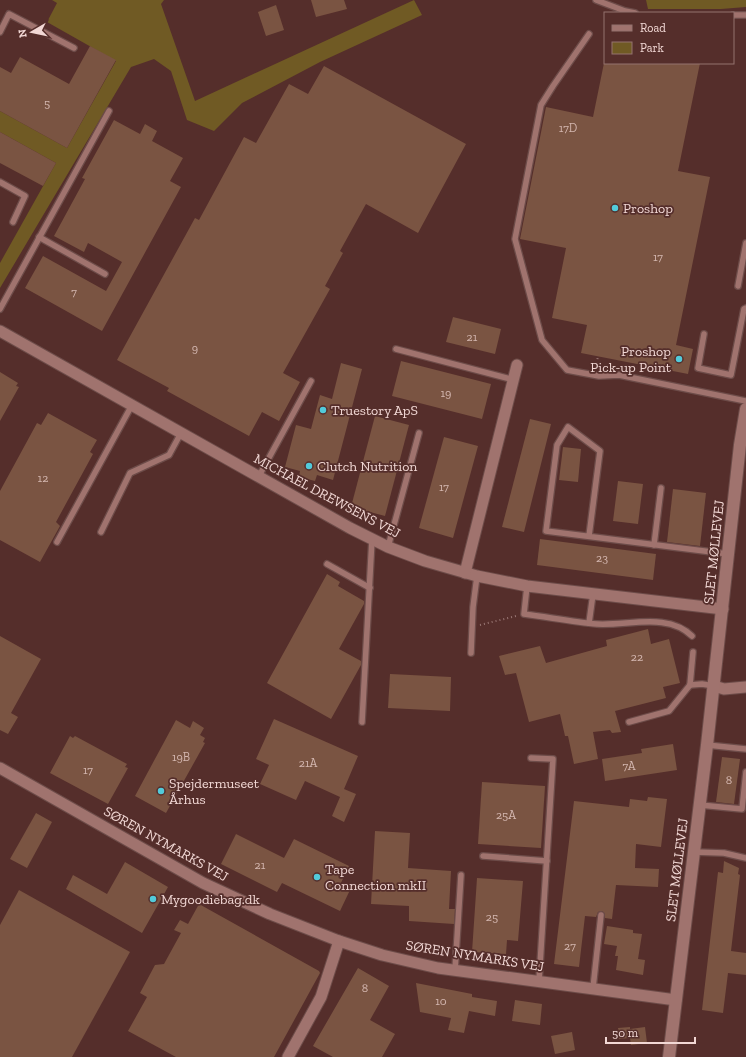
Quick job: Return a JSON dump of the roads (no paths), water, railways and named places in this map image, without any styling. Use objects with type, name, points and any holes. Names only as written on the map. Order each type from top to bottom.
[{"type":"street","name":"MICHAEL DREWSENS VEJ","points":[[0,331],[388,547],[425,561],[465,573],[527,586],[723,609]]},
{"type":"street","points":[[465,573],[517,365]]},
{"type":"street","name":"SLET MØLLEVEJ","points":[[669,1057],[746,409]]},
{"type":"street","points":[[714,686],[724,689],[746,687]]},
{"type":"street","name":"SØREN NYMARKS VEJ","points":[[0,768],[203,883],[270,914],[339,941],[382,955],[438,968],[676,1000]]},
{"type":"street","points":[[288,1057],[321,997],[339,941]]},
{"type":"lane","points":[[596,0],[630,12]]},
{"type":"lane","points":[[0,32],[9,14],[74,48]]},
{"type":"lane","points":[[734,15],[746,15]]},
{"type":"lane","points":[[589,34],[541,105],[515,239],[542,340],[567,370],[600,376],[619,375],[746,401]]},
{"type":"lane","points":[[0,308],[109,111]]},
{"type":"lane","points":[[0,182],[25,196],[13,222]]},
{"type":"lane","points":[[39,237],[105,274]]},
{"type":"lane","points":[[738,286],[746,243]]},
{"type":"lane","points":[[704,334],[698,368],[731,375],[744,309],[746,308]]},
{"type":"lane","points":[[396,349],[514,380]]},
{"type":"lane","points":[[259,476],[311,381]]},
{"type":"lane","points":[[57,542],[132,405]]},
{"type":"lane","points":[[589,536],[600,451],[568,427],[557,445],[546,531],[728,554]]},
{"type":"lane","points":[[388,547],[419,432]]},
{"type":"lane","points":[[102,532],[130,473],[169,455],[181,433]]},
{"type":"lane","points":[[654,545],[661,488]]},
{"type":"lane","points":[[362,722],[372,539]]},
{"type":"lane","points":[[327,564],[370,588]]},
{"type":"lane","points":[[471,653],[473,607],[477,576]]},
{"type":"lane","points":[[527,586],[524,614],[598,624],[648,622],[669,624],[684,629],[692,636]]},
{"type":"lane","points":[[589,623],[593,594]]},
{"type":"lane","points":[[629,722],[668,711],[690,686],[693,652]]},
{"type":"lane","points":[[690,686],[702,684],[714,686]]},
{"type":"lane","points":[[707,745],[746,749]]},
{"type":"lane","points":[[531,758],[553,760],[539,981]]},
{"type":"lane","points":[[700,805],[742,809],[746,772]]},
{"type":"lane","points":[[694,852],[724,853],[746,858]]},
{"type":"lane","points":[[483,856],[547,860]]},
{"type":"lane","points":[[455,970],[461,875]]},
{"type":"lane","points":[[592,988],[601,915]]},
{"type":"place","name":"Proshop","points":[[615,208]]},
{"type":"place","name":"Proshop Pick-up Point","points":[[679,359]]},
{"type":"place","name":"Truestory ApS","points":[[323,410]]},
{"type":"place","name":"Clutch Nutrition","points":[[309,466]]},
{"type":"place","name":"Spejdermuseet Århus","points":[[161,791]]},
{"type":"place","name":"Tape Connection mkII","points":[[317,877]]},
{"type":"place","name":"Mygoodiebag.dk","points":[[153,899]]}]
